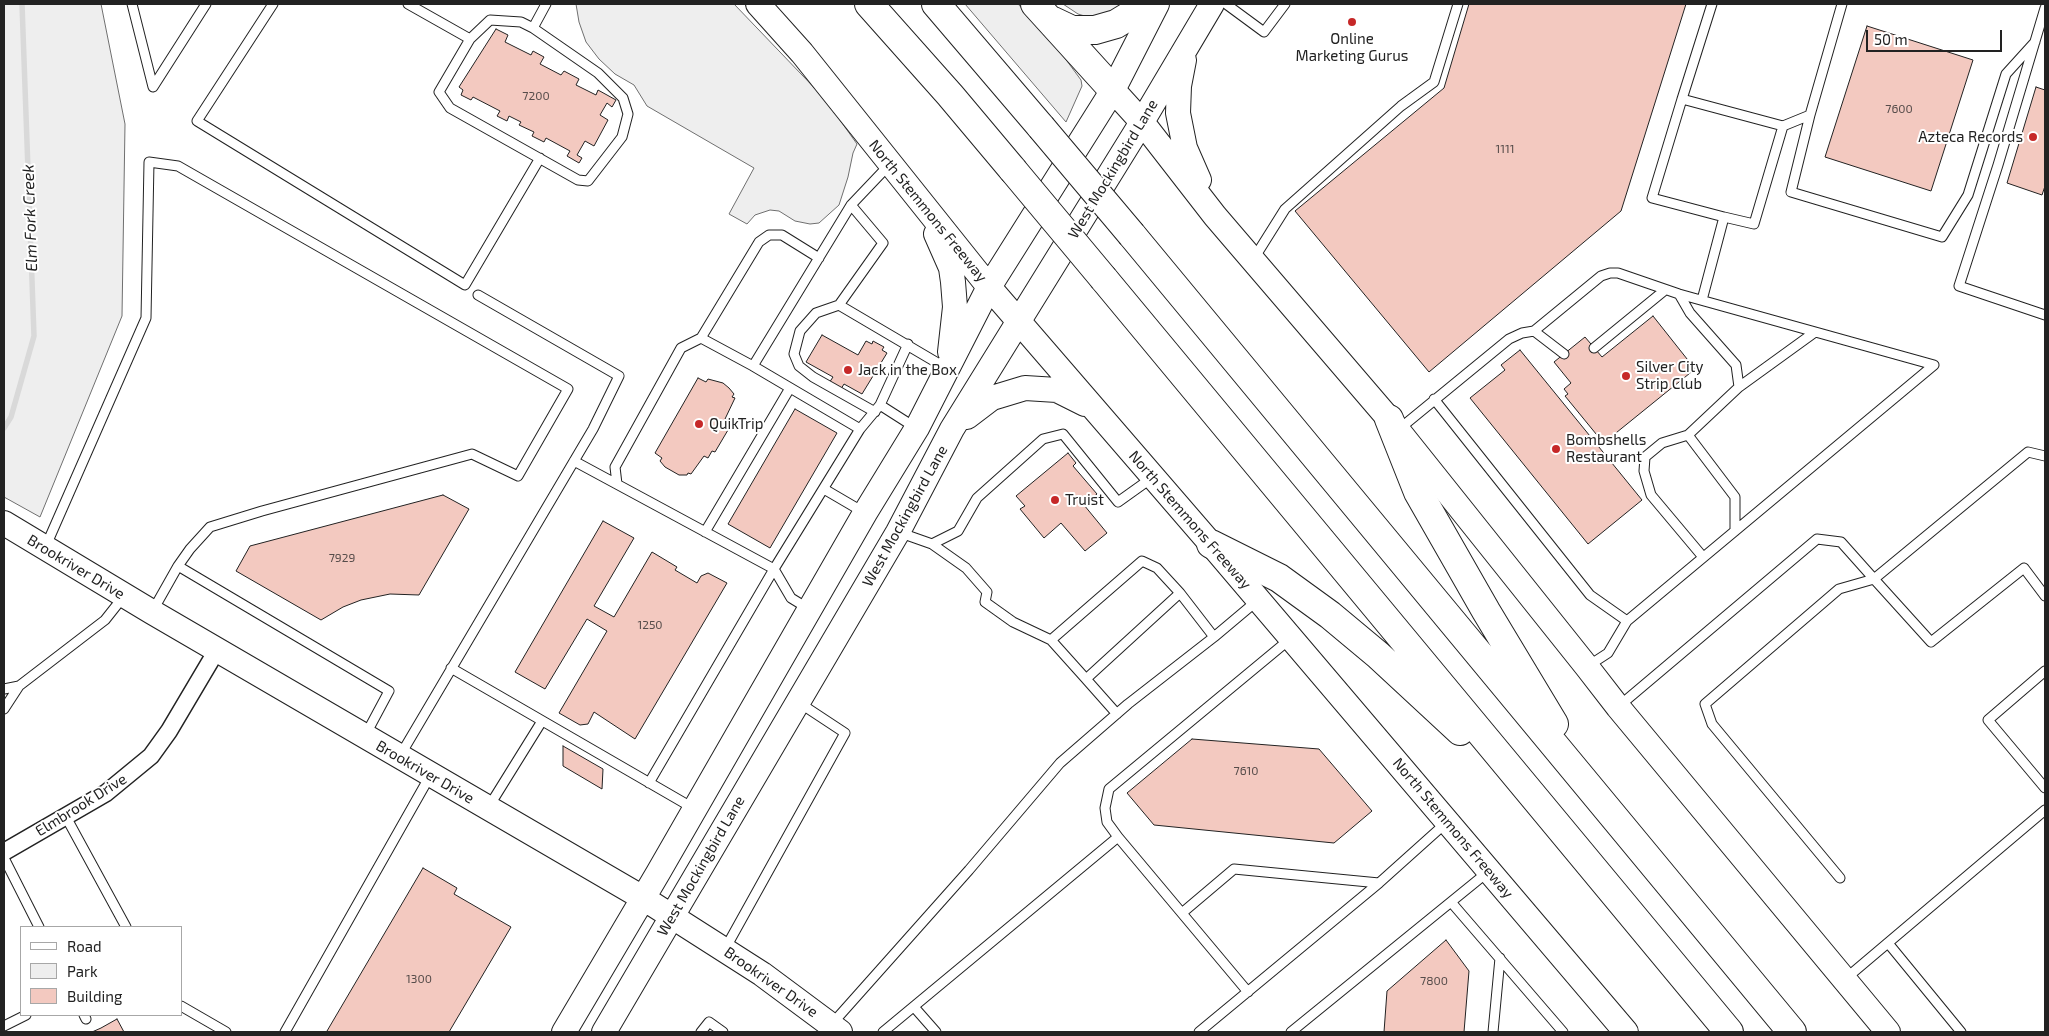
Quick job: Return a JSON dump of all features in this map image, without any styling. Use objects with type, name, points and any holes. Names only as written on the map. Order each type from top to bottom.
[{"type":"highway","points":[[869,4],[950,95],[1013,170],[1730,1032]]},
{"type":"highway","points":[[936,4],[1132,235],[1792,1032]]},
{"type":"highway","points":[[1044,13],[1072,30],[1094,30],[1116,24],[1134,13],[1143,4]]},
{"type":"highway","points":[[1044,13],[1114,90]]},
{"type":"highway","points":[[1393,424],[1418,492],[1486,611],[1603,804]]},
{"type":"highway","points":[[1211,544],[1279,578],[1330,615],[1378,655],[1543,809]]},
{"type":"main road","name":"North Stemmons Freeway","points":[[758,4],[802,53],[1020,323],[1211,544],[1626,1032]]},
{"type":"main road","points":[[564,1032],[865,513],[917,428],[989,286],[1114,90],[1157,4]]},
{"type":"main road","name":"West Mockingbird Lane","points":[[604,1032],[898,532],[952,429],[1020,323],[1212,4]]},
{"type":"main road","points":[[1191,37],[1183,62],[1179,86],[1178,113],[1185,148],[1215,216]]},
{"type":"main road","points":[[1114,90],[1142,122],[1215,216],[1393,424],[1618,707],[1888,1032]]},
{"type":"main road","points":[[913,191],[938,238],[951,268],[955,307],[948,365]]},
{"type":"main road","points":[[952,429],[992,398],[1025,388],[1057,390],[1093,408]]},
{"type":"main road","points":[[865,513],[898,532]]},
{"type":"main road","name":"Brookriver Drive","points":[[4,523],[364,737],[643,898],[725,949],[798,999],[835,1029]]},
{"type":"street","name":"Elmbrook Drive","points":[[4,852],[106,793],[150,756],[168,731],[217,650]]},
{"type":"lane","points":[[132,4],[153,87],[206,4]]},
{"type":"lane","points":[[273,4],[197,121],[465,285],[540,158]]},
{"type":"lane","points":[[408,4],[470,39]]},
{"type":"lane","points":[[533,28],[546,4]]},
{"type":"lane","points":[[1226,4],[1264,32],[1285,4]]},
{"type":"lane","points":[[1253,260],[1285,209],[1401,106],[1434,82],[1458,4]]},
{"type":"lane","points":[[1712,4],[1652,198],[1754,224],[1783,126]]},
{"type":"lane","points":[[1842,4],[1810,115],[1791,192],[1942,237],[1968,195],[2006,74],[2035,42]]},
{"type":"lane","points":[[2045,8],[1959,286],[2045,315]]},
{"type":"lane","points":[[490,20],[521,22],[533,28],[598,73],[623,98],[628,114],[622,137],[588,181],[578,180],[450,108],[440,92],[470,39],[490,20]]},
{"type":"lane","points":[[1682,99],[1783,126],[1810,115]]},
{"type":"lane","points":[[45,548],[146,318],[149,162],[178,166],[568,389],[518,476],[472,454],[210,527],[190,549],[178,566],[152,612]]},
{"type":"lane","points":[[754,366],[851,205],[890,164]]},
{"type":"lane","points":[[851,205],[883,243],[839,305],[816,313],[800,331],[794,354],[800,366],[814,378],[917,428]]},
{"type":"lane","points":[[1702,300],[1724,217]]},
{"type":"lane","points":[[617,484],[615,467],[681,348],[701,338],[758,242],[769,235],[782,235],[819,258]]},
{"type":"lane","points":[[1393,424],[1434,399],[1509,339],[1522,333],[1534,331],[1601,276],[1610,273],[1664,290],[1934,365],[1627,621],[1608,652],[1587,666]]},
{"type":"lane","points":[[1594,348],[1664,290]]},
{"type":"lane","points":[[399,757],[593,430],[619,376],[478,294]]},
{"type":"lane","points":[[1679,294],[1690,312],[1736,365],[1739,387]]},
{"type":"lane","points":[[839,305],[948,365]]},
{"type":"lane","points":[[1534,331],[1564,354]]},
{"type":"lane","points":[[1703,557],[1651,495],[1644,471],[1645,456],[1662,444],[1688,435],[1739,387],[1815,332]]},
{"type":"lane","points":[[701,338],[754,366],[860,429]]},
{"type":"lane","points":[[649,783],[774,569],[860,429],[877,409],[908,344]]},
{"type":"lane","points":[[705,532],[790,388]]},
{"type":"lane","points":[[1434,399],[1590,595],[1627,621]]},
{"type":"lane","points":[[932,544],[958,532],[977,498],[1042,439],[1063,434],[1118,502],[1153,477]]},
{"type":"lane","points":[[1688,435],[1735,497],[1735,531]]},
{"type":"lane","points":[[1840,878],[1712,724],[1705,704],[1839,589],[1874,579],[2028,452],[2045,456]]},
{"type":"lane","points":[[574,461],[774,569],[790,598],[810,609]]},
{"type":"lane","points":[[824,489],[865,513]]},
{"type":"lane","points":[[898,532],[932,544],[971,574],[987,592],[985,602],[1013,622],[1051,640],[1117,714]]},
{"type":"lane","points":[[1618,707],[1816,539],[1841,542],[1932,642],[2024,568],[2045,596]]},
{"type":"lane","points":[[1051,640],[1142,561],[1157,568],[1180,593],[1214,637]]},
{"type":"lane","points":[[178,566],[389,691],[364,737]]},
{"type":"lane","points":[[1086,679],[1180,593]]},
{"type":"lane","points":[[4,709],[20,686],[105,620],[124,595]]},
{"type":"lane","points":[[835,1029],[1060,763],[1258,599]]},
{"type":"lane","points":[[1248,992],[1118,837],[1107,822],[1105,808],[1110,789],[1291,638]]},
{"type":"lane","points":[[451,668],[694,809]]},
{"type":"lane","points":[[2045,671],[1988,720],[2045,788]]},
{"type":"lane","points":[[4,689],[20,686]]},
{"type":"lane","points":[[725,949],[845,733],[798,702]]},
{"type":"lane","points":[[487,808],[542,721]]},
{"type":"lane","points":[[285,1032],[431,775]]},
{"type":"lane","points":[[1844,980],[2045,810]]},
{"type":"lane","points":[[66,817],[125,926]]},
{"type":"lane","points":[[1199,1032],[1379,883],[1447,822]]},
{"type":"lane","points":[[883,1032],[1118,837]]},
{"type":"lane","points":[[4,858],[38,926]]},
{"type":"lane","points":[[1182,913],[1234,869],[1379,883]]},
{"type":"lane","points":[[1292,1032],[1489,870]]},
{"type":"lane","points":[[1451,902],[1563,1032]]},
{"type":"lane","points":[[1888,943],[1961,1032]]},
{"type":"lane","points":[[1493,1032],[1500,958]]},
{"type":"lane","points":[[182,1007],[226,1032]]},
{"type":"lane","points":[[914,1007],[936,1032]]},
{"type":"lane","points":[[4,1026],[24,1016]]},
{"type":"lane","points":[[701,1032],[710,1022],[723,1032]]},
{"type":"green space","points":[[4,4],[101,4],[125,124],[122,316],[40,517],[4,497]]},
{"type":"green space","points":[[576,4],[734,4],[825,99],[857,144],[839,205],[819,223],[810,224],[795,221],[779,211],[770,210],[755,215],[747,224],[729,214],[754,168],[647,106],[634,85],[615,74],[599,59],[586,42],[579,22]]},
{"type":"green space","points":[[965,4],[1018,4],[1053,42],[1081,80],[1082,86],[1066,122]]},
{"type":"green space","points":[[1063,4],[1125,4],[1120,8],[1103,14],[1088,17],[1078,14]]},
{"type":"building","points":[[1469,4],[1686,4],[1621,211],[1429,372],[1295,211],[1444,88]]},
{"type":"building","points":[[1867,26],[1973,60],[1931,191],[1825,157]]},
{"type":"building","points":[[496,29],[508,35],[505,42],[531,55],[533,51],[544,57],[540,64],[561,75],[564,71],[579,79],[576,85],[596,95],[598,90],[616,100],[612,107],[607,103],[600,115],[608,120],[594,146],[585,141],[577,155],[582,158],[579,163],[567,156],[570,151],[546,138],[544,142],[532,136],[534,132],[519,125],[521,122],[509,116],[507,121],[497,116],[500,111],[473,97],[471,100],[461,95],[463,90],[459,87]]},
{"type":"building","name":"Azteca Records","points":[[2036,87],[2045,90],[2045,186],[2042,195],[2007,183]]},
{"type":"building","name":"Silver City Strip Club","points":[[1653,316],[1695,369],[1606,441],[1603,438],[1601,440],[1565,396],[1568,394],[1564,389],[1571,383],[1554,362],[1585,337],[1602,357]]},
{"type":"building","name":"Jack in the Box","points":[[822,335],[858,355],[866,341],[872,344],[873,341],[884,347],[882,350],[887,353],[862,394],[844,384],[841,389],[829,383],[833,377],[806,362]]},
{"type":"building","name":"Bombshells Restaurant","points":[[1520,350],[1642,500],[1588,544],[1470,398],[1505,370],[1501,365]]},
{"type":"building","name":"QuikTrip","points":[[698,378],[706,382],[708,379],[723,383],[734,394],[732,397],[735,398],[725,419],[729,421],[725,428],[728,430],[715,452],[712,451],[708,458],[704,456],[691,474],[679,475],[665,467],[660,461],[662,458],[655,453]]},
{"type":"building","name":"QuikTrip","points":[[795,409],[837,433],[770,548],[728,524]]},
{"type":"building","name":"Truist","points":[[1068,453],[1076,463],[1073,466],[1097,494],[1084,505],[1107,533],[1085,551],[1061,523],[1044,538],[1020,509],[1025,506],[1016,496]]},
{"type":"building","points":[[443,495],[469,509],[419,595],[390,594],[361,600],[343,607],[321,620],[236,571],[250,546]]},
{"type":"building","points":[[603,521],[634,538],[594,606],[614,617],[652,552],[677,567],[675,570],[697,583],[701,576],[708,573],[727,583],[635,739],[594,712],[588,724],[580,725],[559,713],[607,631],[587,619],[545,689],[515,672]]},
{"type":"building","points":[[1192,739],[1319,749],[1372,811],[1334,843],[1154,825],[1127,793]]},
{"type":"building","points":[[563,746],[603,769],[602,789],[563,766]]},
{"type":"building","points":[[423,868],[457,888],[454,894],[511,927],[449,1032],[327,1031]]},
{"type":"building","points":[[1446,940],[1469,971],[1464,1032],[1384,1032],[1387,991]]},
{"type":"building","points":[[117,1019],[124,1032],[92,1032],[101,1028]]},
{"type":"waterway","name":"Elm Fork Creek","points":[[4,428],[11,417],[34,336],[22,4]]},
{"type":"place","name":"Online Marketing Gurus","points":[[1352,22]]},
{"type":"place","name":"Azteca Records","points":[[2033,137]]},
{"type":"place","name":"Jack in the Box","points":[[848,370]]},
{"type":"place","name":"Silver City Strip Club","points":[[1626,376]]},
{"type":"place","name":"QuikTrip","points":[[699,424]]},
{"type":"place","name":"Bombshells Restaurant","points":[[1556,449]]},
{"type":"place","name":"Truist","points":[[1055,500]]}]
